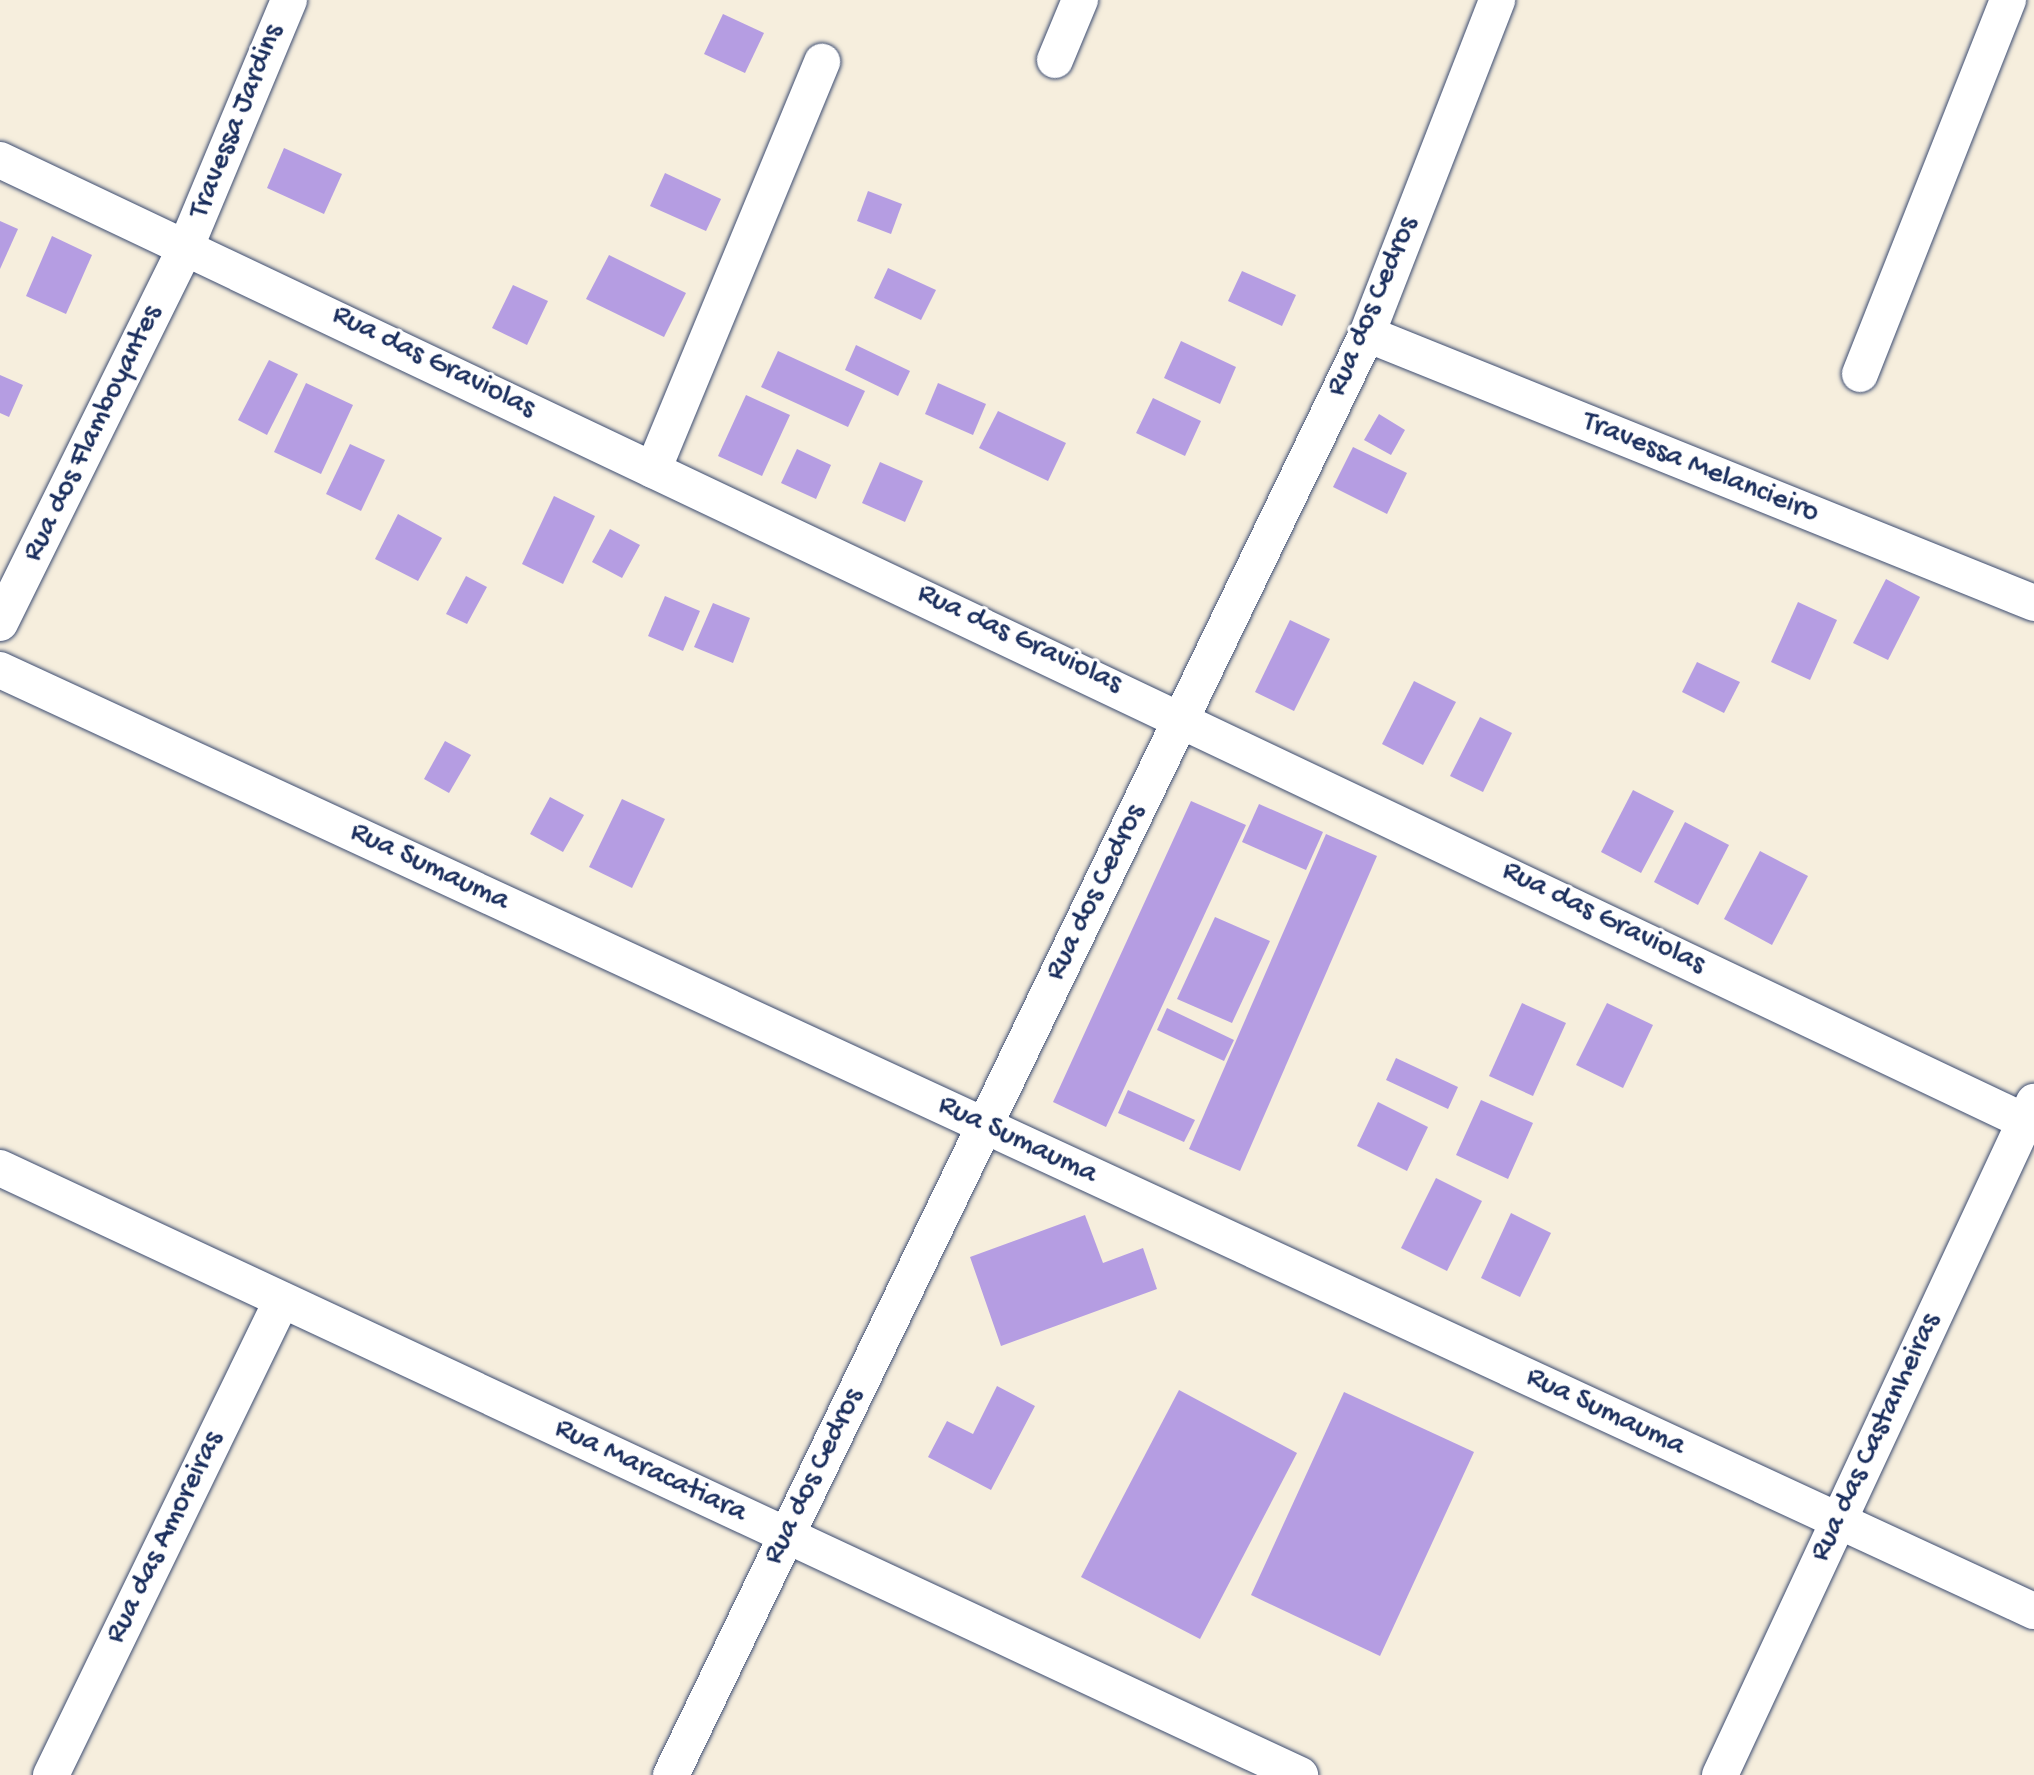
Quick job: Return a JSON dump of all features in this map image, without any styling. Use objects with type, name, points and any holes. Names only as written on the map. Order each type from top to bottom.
[{"type":"street","name":"Travessa Jardins","points":[[187,244],[289,0]]},
{"type":"street","points":[[1055,60],[1080,0]]},
{"type":"street","name":"Rua dos Cedros","points":[[671,1775],[1367,334],[1497,0]]},
{"type":"street","points":[[1860,374],[2008,0]]},
{"type":"street","points":[[653,470],[822,62]]},
{"type":"street","name":"Rua das Graviolas","points":[[0,160],[187,244],[653,470],[2031,1116]]},
{"type":"street","name":"Rua dos Flamboyantes","points":[[0,623],[187,244]]},
{"type":"street","name":"Travessa Melancieiro","points":[[1367,334],[2034,603]]},
{"type":"street","name":"Rua Sumauma","points":[[0,670],[2034,1611]]},
{"type":"street","name":"Rua das Castanheiras","points":[[1720,1775],[2031,1116]]},
{"type":"street","name":"Rua Maracatiara","points":[[0,1168],[1300,1775]]},
{"type":"street","name":"Rua das Amoreiras","points":[[51,1775],[282,1300]]},
{"type":"building","points":[[723,14],[764,33],[745,73],[704,54]]},
{"type":"building","points":[[284,148],[342,174],[324,214],[267,188]]},
{"type":"building","points":[[665,173],[721,199],[706,231],[650,206]]},
{"type":"building","points":[[868,191],[902,204],[891,234],[857,221]]},
{"type":"building","points":[[0,221],[18,229],[0,269]]},
{"type":"building","points":[[52,236],[92,255],[66,314],[26,296]]},
{"type":"building","points":[[609,255],[686,293],[664,337],[586,299]]},
{"type":"building","points":[[888,268],[936,290],[921,320],[874,298]]},
{"type":"building","points":[[1242,271],[1296,295],[1282,326],[1228,301]]},
{"type":"building","points":[[513,285],[548,301],[527,345],[492,328]]},
{"type":"building","points":[[1181,341],[1236,367],[1220,404],[1164,378]]},
{"type":"building","points":[[856,345],[910,371],[898,396],[845,370]]},
{"type":"building","points":[[778,351],[865,391],[848,427],[761,387]]},
{"type":"building","points":[[269,360],[298,374],[267,435],[238,420]]},
{"type":"building","points":[[0,375],[23,385],[9,417],[0,413]]},
{"type":"building","points":[[306,383],[353,405],[321,474],[274,452]]},
{"type":"building","points":[[938,383],[986,404],[973,435],[925,414]]},
{"type":"building","points":[[746,395],[790,415],[762,476],[718,456]]},
{"type":"building","points":[[1153,398],[1201,421],[1185,456],[1136,433]]},
{"type":"building","points":[[998,411],[1066,443],[1048,481],[979,448]]},
{"type":"building","points":[[1379,414],[1405,430],[1391,455],[1364,440]]},
{"type":"building","points":[[350,444],[385,460],[361,511],[326,494]]},
{"type":"building","points":[[1353,447],[1407,473],[1387,514],[1333,487]]},
{"type":"building","points":[[797,449],[831,465],[816,499],[781,483]]},
{"type":"building","points":[[880,462],[923,481],[905,522],[862,503]]},
{"type":"building","points":[[554,496],[595,516],[563,584],[522,564]]},
{"type":"building","points":[[398,514],[442,538],[418,581],[375,559]]},
{"type":"building","points":[[610,529],[640,545],[622,578],[592,562]]},
{"type":"building","points":[[466,576],[487,587],[467,624],[446,614]]},
{"type":"building","points":[[1886,579],[1920,597],[1888,660],[1853,643]]},
{"type":"building","points":[[665,596],[700,611],[683,651],[648,636]]},
{"type":"building","points":[[1798,602],[1837,620],[1810,680],[1771,662]]},
{"type":"building","points":[[713,603],[750,618],[733,663],[694,647]]},
{"type":"building","points":[[1290,620],[1330,639],[1294,711],[1255,692]]},
{"type":"building","points":[[1697,662],[1740,682],[1724,713],[1682,692]]},
{"type":"building","points":[[1414,681],[1456,702],[1423,765],[1382,744]]},
{"type":"building","points":[[1480,717],[1512,733],[1483,792],[1450,776]]},
{"type":"building","points":[[445,741],[471,755],[449,793],[424,779]]},
{"type":"building","points":[[1633,790],[1674,811],[1641,873],[1601,852]]},
{"type":"building","points":[[550,797],[584,815],[563,852],[530,834]]},
{"type":"building","points":[[622,799],[665,819],[632,888],[589,867]]},
{"type":"building","points":[[1191,801],[1246,825],[1106,1127],[1053,1102]]},
{"type":"building","points":[[1259,804],[1323,832],[1306,870],[1242,842]]},
{"type":"building","points":[[1685,822],[1729,845],[1698,905],[1654,882]]},
{"type":"building","points":[[1326,834],[1377,856],[1240,1171],[1189,1149]]},
{"type":"building","points":[[1760,851],[1808,876],[1772,945],[1724,919]]},
{"type":"building","points":[[1215,917],[1270,941],[1232,1023],[1177,999]]},
{"type":"building","points":[[1522,1003],[1566,1023],[1533,1096],[1489,1076]]},
{"type":"building","points":[[1607,1003],[1653,1025],[1623,1088],[1576,1065]]},
{"type":"building","points":[[1167,1008],[1234,1040],[1224,1061],[1157,1030]]},
{"type":"building","points":[[1396,1058],[1458,1087],[1448,1109],[1386,1080]]},
{"type":"building","points":[[1128,1090],[1195,1120],[1184,1142],[1118,1113]]},
{"type":"building","points":[[1481,1100],[1533,1123],[1508,1179],[1456,1155]]},
{"type":"building","points":[[1378,1102],[1428,1127],[1407,1171],[1357,1146]]},
{"type":"building","points":[[1436,1178],[1482,1201],[1447,1271],[1401,1248]]},
{"type":"building","points":[[1511,1213],[1551,1233],[1520,1297],[1481,1278]]},
{"type":"building","points":[[1085,1215],[1103,1263],[1143,1248],[1157,1289],[1001,1346],[970,1257]]},
{"type":"building","points":[[997,1386],[1035,1406],[991,1490],[928,1457],[947,1421],[973,1434]]},
{"type":"building","points":[[1179,1390],[1297,1453],[1200,1639],[1081,1577]]},
{"type":"building","points":[[1344,1392],[1474,1452],[1380,1656],[1251,1595]]}]
